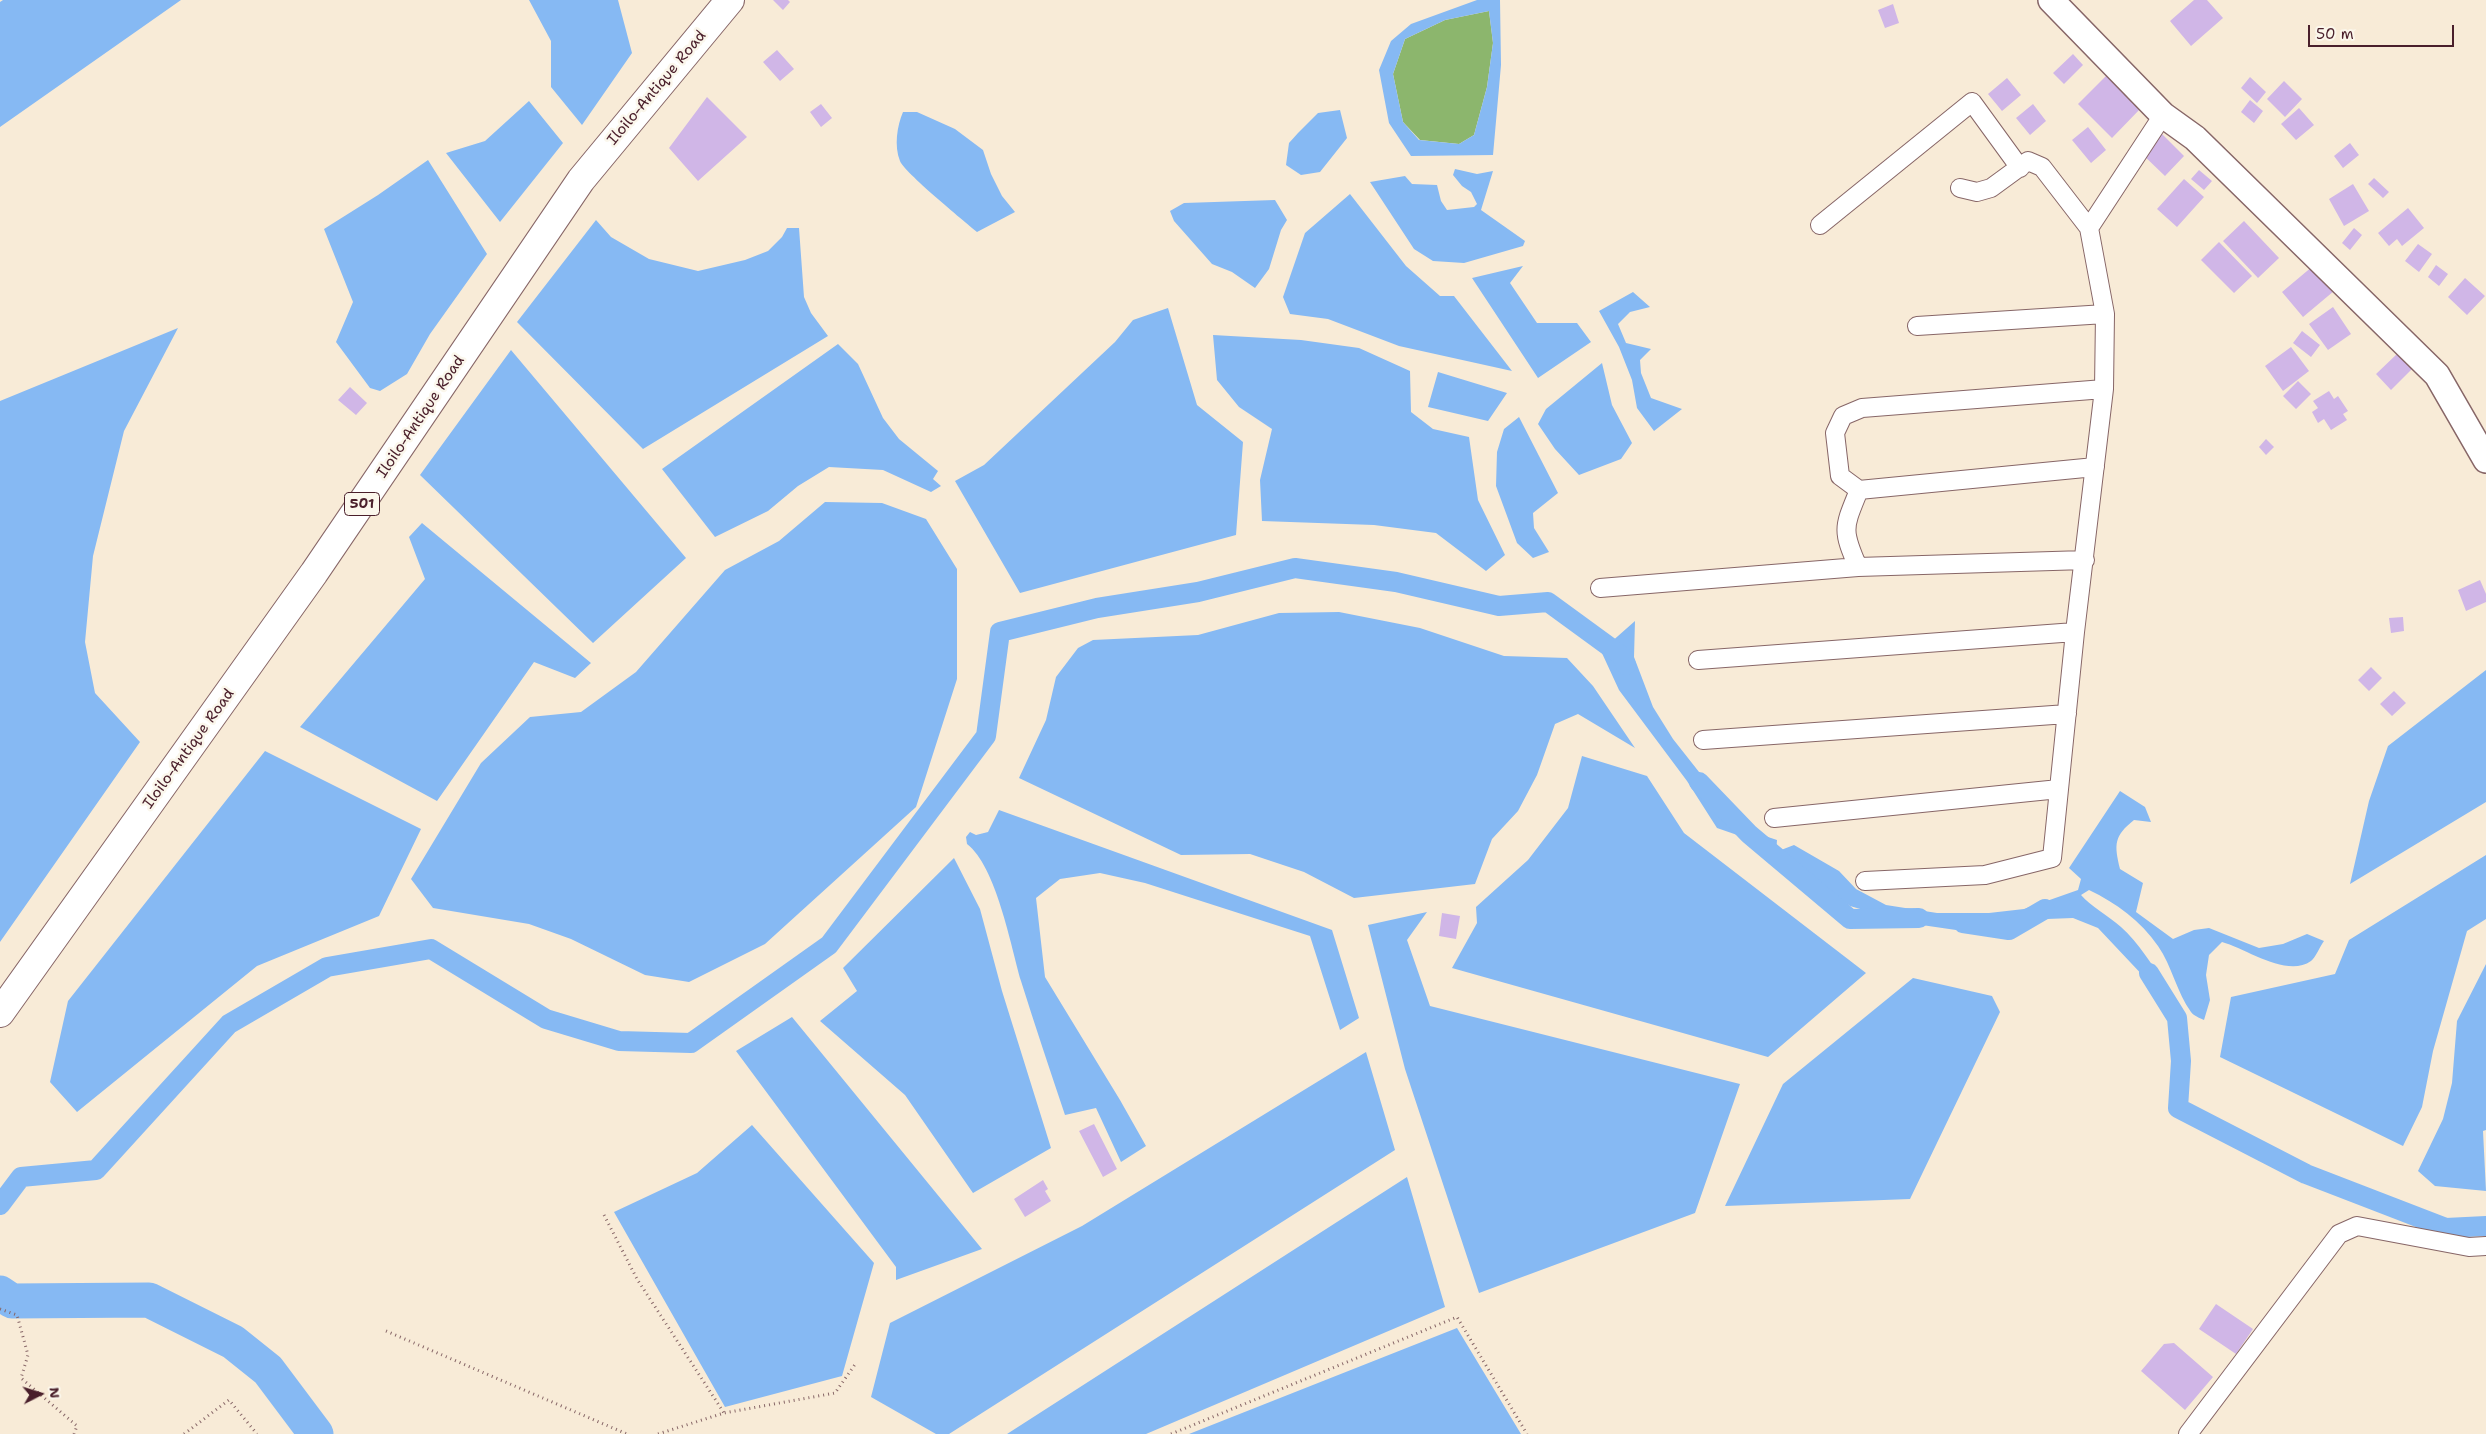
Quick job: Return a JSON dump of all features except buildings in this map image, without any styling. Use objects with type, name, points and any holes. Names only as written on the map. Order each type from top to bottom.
[{"type":"main road","name":"Iloilo-Antique Road","points":[[0,1013],[314,573],[581,180],[730,0]]},
{"type":"main road","points":[[2051,0],[2163,115],[2195,138],[2437,375],[2486,460]]},
{"type":"street","points":[[1820,225],[1972,102],[2020,168]]},
{"type":"street","points":[[2089,228],[2163,115]]},
{"type":"street","points":[[1865,881],[1985,875],[2052,858],[2075,632],[2104,389],[2105,314],[2089,228],[2042,167],[2028,161],[1991,188],[1977,192],[1960,188]]},
{"type":"street","points":[[1917,326],[2105,314]]},
{"type":"street","points":[[2094,467],[1859,490],[1840,476],[1835,433],[1843,416],[1862,408],[2104,389]]},
{"type":"street","points":[[1858,567],[1848,544],[1845,523],[1859,490]]},
{"type":"street","points":[[1600,588],[1858,567],[2084,560]]},
{"type":"street","points":[[1698,660],[2075,632]]},
{"type":"street","points":[[1703,740],[2067,714]]},
{"type":"street","points":[[1774,818],[2059,789]]},
{"type":"street","points":[[2188,1434],[2339,1234],[2357,1226],[2469,1247],[2486,1246]]},
{"type":"path","points":[[604,1215],[637,1279],[724,1413]]},
{"type":"path","points":[[0,1308],[17,1315],[28,1355],[21,1378],[77,1426],[74,1434]]},
{"type":"path","points":[[1171,1434],[1457,1317],[1527,1434]]},
{"type":"path","points":[[386,1331],[627,1434]]},
{"type":"path","points":[[658,1434],[724,1413],[835,1393],[856,1363]]},
{"type":"path","points":[[184,1434],[229,1400],[256,1434]]},
{"type":"green space","points":[[1489,11],[1493,43],[1487,87],[1474,135],[1459,144],[1420,140],[1403,122],[1393,74],[1405,39],[1445,20]]},
{"type":"water","points":[[3,0],[181,0],[0,127],[0,2]]},
{"type":"water","points":[[529,0],[618,0],[632,53],[582,125],[551,87],[551,41]]},
{"type":"water","points":[[1477,0],[1500,0],[1501,65],[1493,155],[1411,156],[1389,123],[1379,70],[1391,41],[1411,24]],"holes":[[[1489,11],[1493,43],[1487,87],[1474,135],[1459,144],[1419,140],[1403,122],[1393,74],[1405,39],[1445,20]]]},
{"type":"water","points":[[529,101],[563,143],[500,222],[446,153],[485,141]]},
{"type":"water","points":[[1340,110],[1347,138],[1320,172],[1301,175],[1286,165],[1289,143],[1298,133],[1318,113]]},
{"type":"water","points":[[903,112],[917,112],[955,129],[983,150],[991,174],[1002,196],[1015,212],[977,232],[935,197],[900,161],[897,149],[897,136]]},
{"type":"water","points":[[428,160],[487,254],[430,334],[407,374],[380,391],[370,388],[336,342],[353,302],[324,229],[378,195]]},
{"type":"water","points":[[1455,169],[1477,174],[1493,171],[1481,210],[1525,241],[1523,246],[1464,263],[1433,261],[1414,249],[1370,182],[1405,176],[1412,184],[1437,185],[1441,201],[1447,210],[1474,207],[1477,204],[1471,192],[1462,186],[1453,175]]},
{"type":"water","points":[[1350,194],[1406,266],[1440,296],[1454,296],[1512,371],[1399,346],[1328,319],[1290,314],[1283,297],[1305,233]]},
{"type":"water","points":[[1275,200],[1287,220],[1281,230],[1269,269],[1255,288],[1232,272],[1212,264],[1174,221],[1170,211],[1184,203]]},
{"type":"water","points":[[596,220],[611,237],[649,259],[698,271],[745,260],[768,251],[782,237],[787,228],[799,228],[804,297],[811,313],[828,336],[643,449],[517,322]]},
{"type":"water","points":[[1523,266],[1510,283],[1537,323],[1577,323],[1591,342],[1538,378],[1472,278]]},
{"type":"water","points":[[1633,292],[1650,307],[1630,312],[1618,324],[1626,343],[1651,349],[1640,360],[1641,373],[1651,398],[1682,409],[1654,431],[1637,408],[1632,380],[1619,347],[1599,311]]},
{"type":"water","points":[[1168,308],[1197,405],[1243,442],[1236,535],[1020,593],[955,481],[984,465],[1115,342],[1133,320]]},
{"type":"water","points":[[178,328],[124,431],[93,556],[85,642],[95,693],[140,742],[0,942],[0,401]]},
{"type":"water","points":[[1213,335],[1301,340],[1359,348],[1410,371],[1411,412],[1433,429],[1469,437],[1478,500],[1505,555],[1486,571],[1436,533],[1374,525],[1262,521],[1260,480],[1272,429],[1239,407],[1217,380]]},
{"type":"water","points":[[838,344],[858,364],[883,418],[899,439],[938,471],[933,479],[941,486],[931,492],[883,470],[829,467],[798,486],[768,511],[715,537],[662,469]]},
{"type":"water","points":[[511,350],[686,558],[593,643],[420,475]]},
{"type":"water","points":[[1602,363],[1612,405],[1632,443],[1621,459],[1579,475],[1555,449],[1538,424],[1546,409]]},
{"type":"water","points":[[1438,372],[1507,393],[1488,421],[1428,407]]},
{"type":"water","points":[[1519,417],[1558,493],[1533,513],[1534,528],[1549,552],[1533,558],[1517,543],[1496,486],[1497,452],[1504,429]]},
{"type":"water","points":[[825,502],[882,503],[926,519],[957,569],[957,679],[916,807],[765,944],[689,982],[645,975],[571,939],[529,924],[433,908],[411,879],[481,763],[530,717],[581,712],[636,672],[725,570],[779,541]]},
{"type":"water","points":[[422,523],[591,663],[575,678],[534,662],[437,801],[300,727],[425,579],[409,537]]},
{"type":"water","points":[[1339,612],[1420,628],[1504,656],[1567,658],[1593,686],[1635,748],[1578,714],[1555,724],[1537,775],[1518,811],[1492,839],[1475,884],[1354,898],[1304,872],[1250,854],[1181,855],[1019,778],[1046,720],[1056,677],[1078,648],[1093,640],[1198,635],[1279,613]]},
{"type":"water","points":[[1635,621],[1634,657],[1653,707],[1673,739],[1703,777],[1729,820],[1747,830],[1777,840],[1776,854],[1743,837],[1717,828],[1687,781],[1619,690],[1601,651]]},
{"type":"water","points":[[2486,670],[2486,802],[2350,884],[2369,801],[2388,746]]},
{"type":"water","points":[[265,751],[421,829],[379,916],[257,966],[77,1112],[50,1082],[68,1001]]},
{"type":"water","points":[[1582,756],[1647,776],[1684,833],[1866,973],[1768,1057],[1452,968],[1477,923],[1476,907],[1528,860],[1568,808]]},
{"type":"water","points":[[2120,791],[2145,807],[2151,822],[2134,820],[2127,826],[2117,841],[2120,869],[2143,883],[2136,912],[2173,939],[2194,930],[2209,928],[2259,948],[2283,944],[2307,934],[2324,941],[2313,959],[2301,965],[2279,964],[2267,961],[2222,942],[2209,955],[2206,975],[2210,1000],[2204,1020],[2195,1016],[2186,1005],[2163,954],[2144,929],[2118,907],[2089,890],[2081,895],[2121,927],[2133,940],[2166,986],[2164,994],[2156,995],[2147,980],[2098,928],[2073,918],[2047,919],[1956,930],[1908,923],[1850,906],[1826,890],[1781,850],[1794,845],[1839,871],[1856,889],[1886,905],[1937,913],[1989,913],[2024,909],[2078,890],[2081,879],[2069,868]]},
{"type":"water","points":[[999,810],[1332,930],[1359,1018],[1340,1030],[1310,936],[1145,883],[1100,873],[1060,879],[1036,898],[1045,977],[1146,1146],[1121,1162],[1096,1108],[1065,1115],[1021,981],[994,888],[977,855],[967,844],[966,837],[970,832],[976,835],[988,832]]},
{"type":"water","points":[[2486,855],[2486,919],[2467,931],[2433,1051],[2422,1107],[2403,1146],[2220,1057],[2231,997],[2335,974],[2349,940]]},
{"type":"water","points":[[954,858],[980,909],[1002,991],[1051,1148],[973,1193],[905,1095],[820,1021],[857,991],[843,968]]},
{"type":"water","points":[[1427,912],[1407,940],[1430,1006],[1740,1084],[1695,1213],[1479,1293],[1405,1069],[1368,925]]},
{"type":"water","points":[[2486,964],[2486,1130],[2483,1131],[2486,1191],[2435,1186],[2418,1171],[2443,1119],[2452,1083],[2457,1021]]},
{"type":"water","points":[[1913,978],[1992,996],[2000,1012],[1910,1199],[1725,1206],[1783,1084]]},
{"type":"water","points":[[792,1017],[982,1249],[896,1280],[896,1267],[736,1051]]},
{"type":"water","points":[[1366,1052],[1395,1150],[949,1434],[936,1434],[871,1397],[890,1323],[1082,1226]]},
{"type":"water","points":[[752,1125],[874,1263],[842,1376],[725,1407],[614,1212],[697,1173]]},
{"type":"water","points":[[1407,1177],[1445,1307],[1146,1434],[1007,1434]]},
{"type":"water","points":[[1457,1328],[1521,1434],[1189,1434]]},
{"type":"waterway","points":[[0,1205],[21,1177],[96,1170],[229,1024],[327,967],[431,949],[546,1019],[619,1041],[691,1043],[829,945],[986,736],[1000,632],[1097,608],[1198,592],[1295,568],[1396,582],[1499,606],[1548,602],[1622,656],[1626,665]]},
{"type":"waterway","points":[[1699,782],[1749,834],[1850,919],[1919,918]]},
{"type":"waterway","points":[[1963,923],[2009,930],[2045,909]]},
{"type":"waterway","points":[[2149,973],[2177,1018],[2181,1061],[2178,1108],[2306,1174],[2446,1228],[2486,1226]]},
{"type":"waterway","points":[[0,1293],[12,1301],[149,1300],[233,1342],[268,1370],[316,1434]]}]
